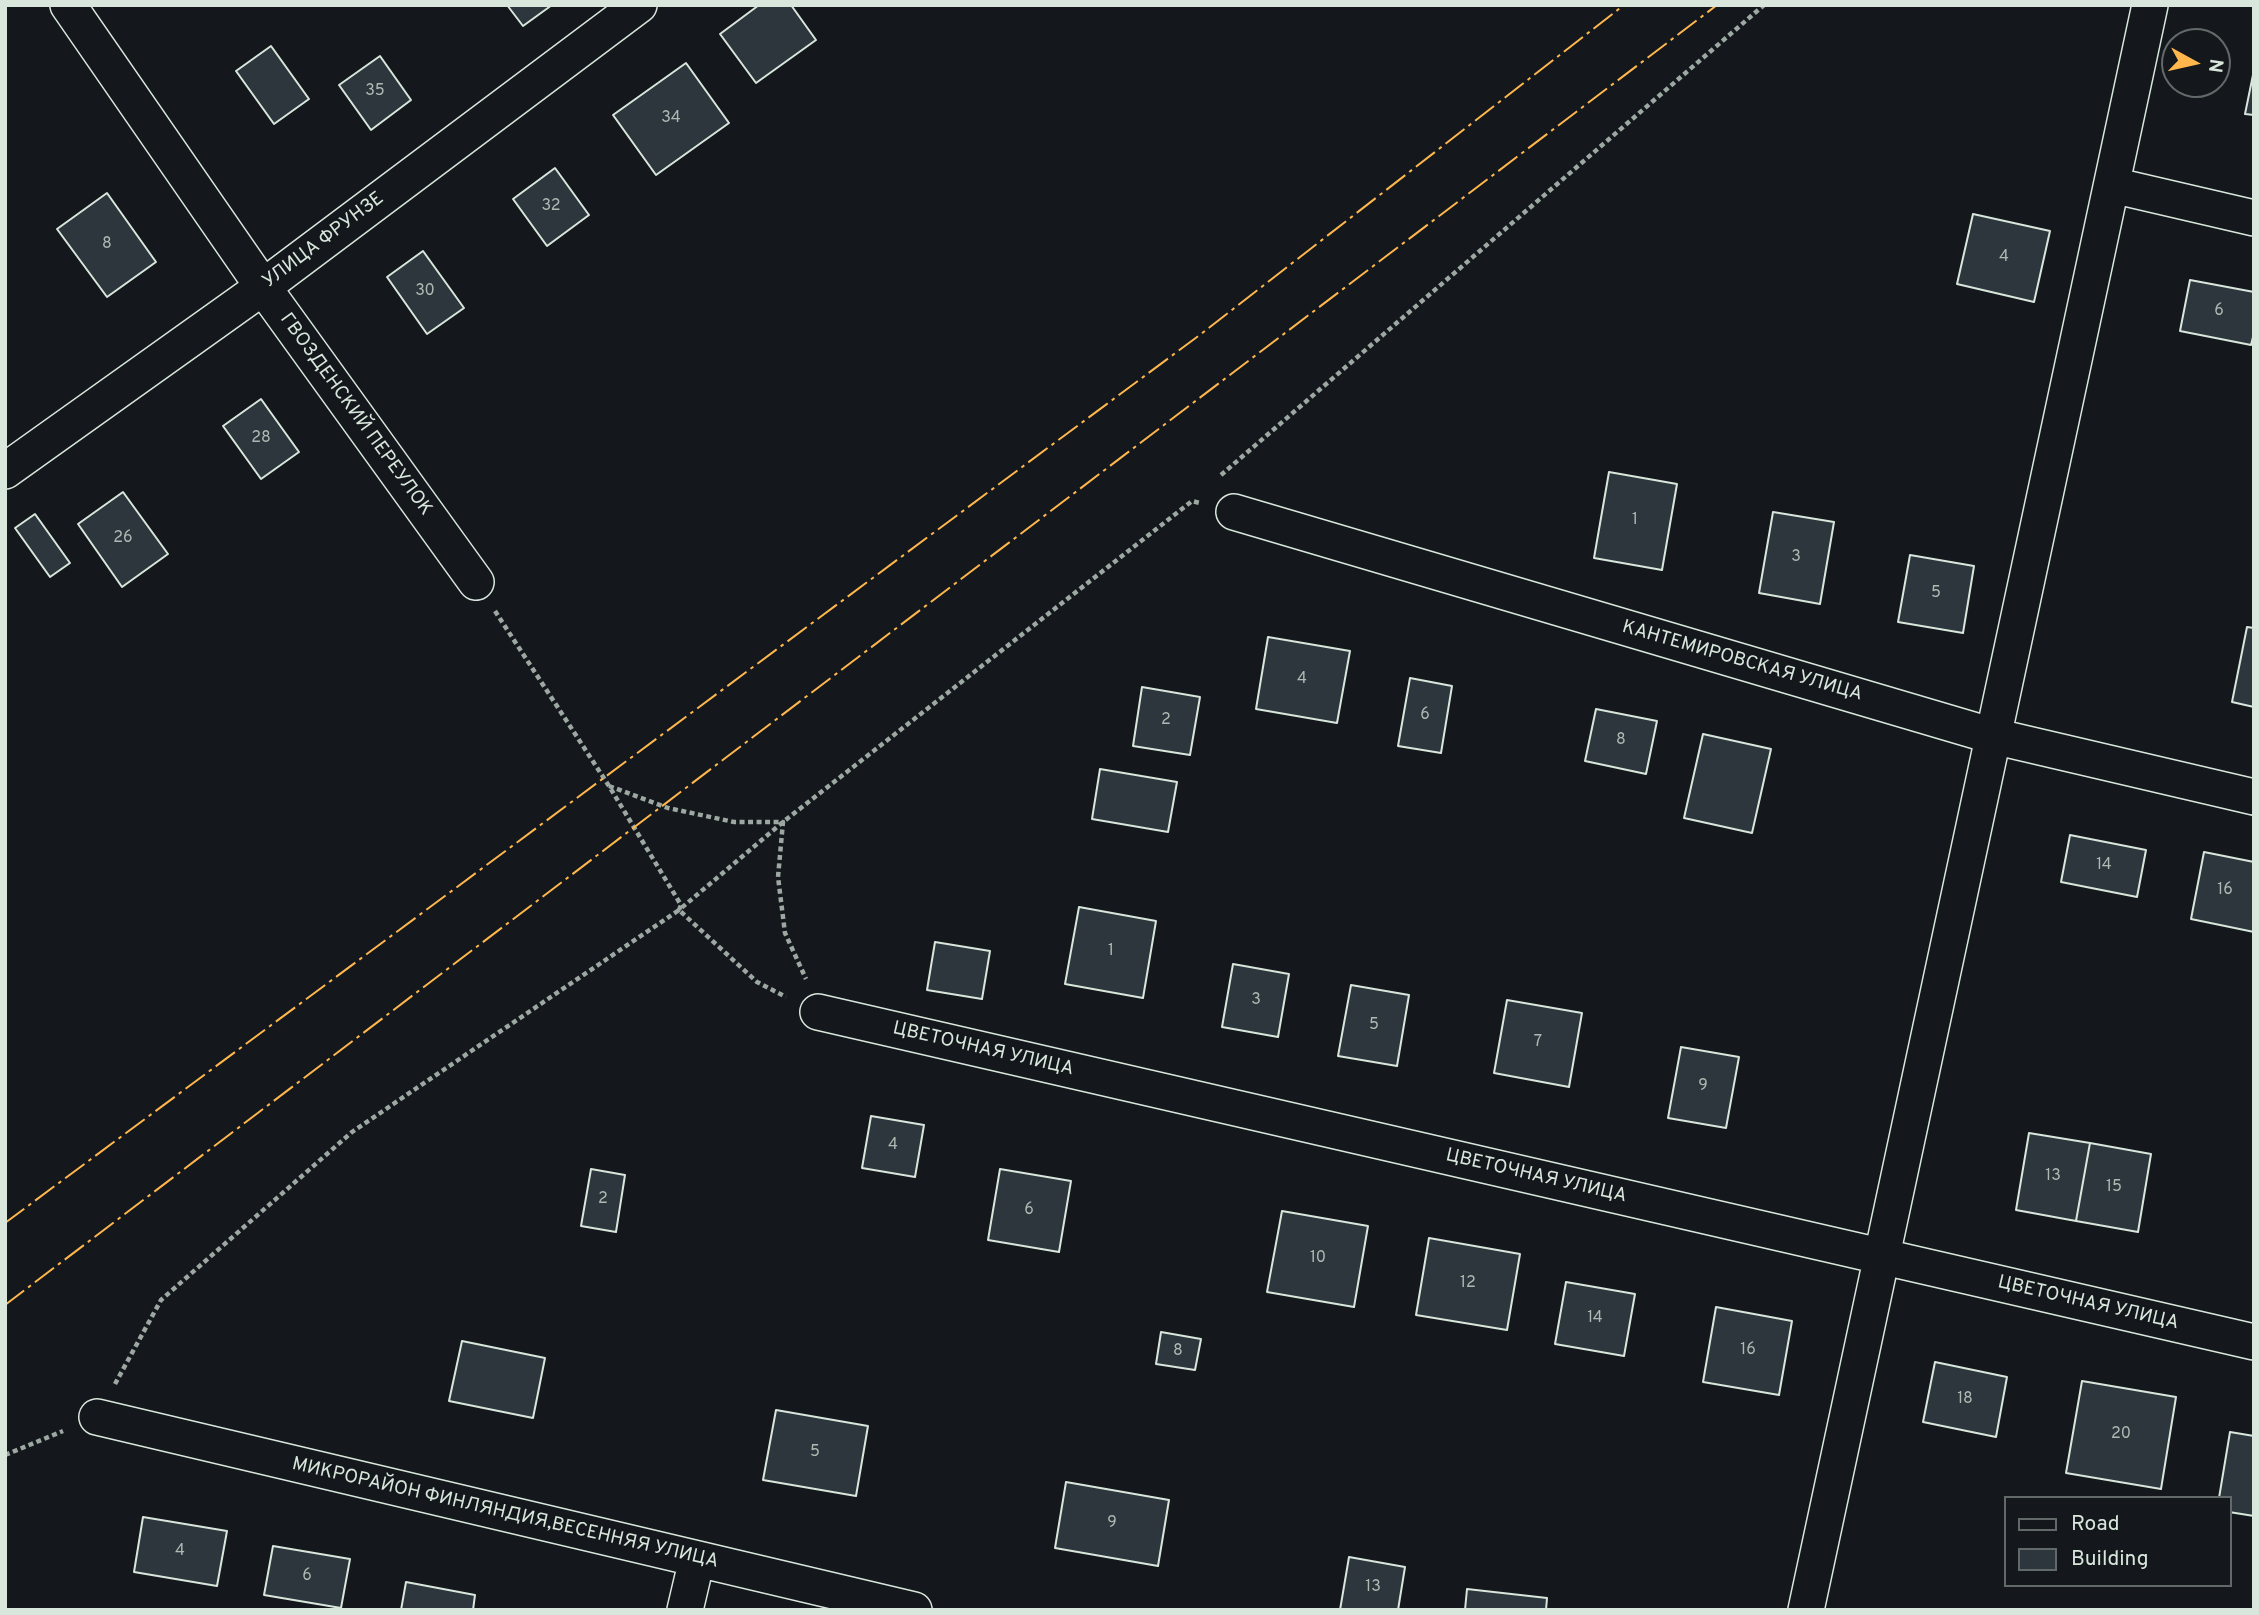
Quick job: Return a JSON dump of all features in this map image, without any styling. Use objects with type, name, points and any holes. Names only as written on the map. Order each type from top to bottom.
[{"type":"street","name":"ГВОЗДЕНСКИЙ ПЕРЕУЛОК","points":[[68,5],[263,287],[476,582]]},
{"type":"street","name":"УЛИЦА ФРУНЗЕ","points":[[5,471],[263,287],[639,5]]},
{"type":"street","points":[[1806,1610],[2150,5]]},
{"type":"street","points":[[2112,185],[2254,218]]},
{"type":"street","name":"КАНТЕМИРОВСКАЯ УЛИЦА","points":[[1234,512],[1993,736],[2254,797]]},
{"type":"street","name":"ЦВЕТОЧНАЯ УЛИЦА","points":[[818,1012],[2254,1342]]},
{"type":"street","name":"МИКРОРАЙОН ФИНЛЯНДИЯ,ВЕСЕННЯЯ УЛИЦА","points":[[97,1417],[914,1610]]},
{"type":"street","points":[[685,1610],[697,1559]]},
{"type":"path","points":[[1212,483],[1764,5]]},
{"type":"path","points":[[5,1455],[97,1417],[161,1300],[342,1141],[679,910],[783,821],[1202,492]]},
{"type":"path","points":[[1192,501],[1234,512]]},
{"type":"path","points":[[476,582],[609,786],[681,905],[679,910]]},
{"type":"path","points":[[609,786],[668,808],[734,822],[783,821]]},
{"type":"path","points":[[783,821],[778,877],[785,933],[813,994],[818,1012]]},
{"type":"path","points":[[679,910],[757,982],[818,1012]]},
{"type":"building","points":[[507,5],[552,5],[523,26]]},
{"type":"building","points":[[759,5],[791,5],[816,40],[756,83],[720,34]]},
{"type":"building","points":[[271,46],[309,99],[274,124],[236,71]]},
{"type":"building","points":[[380,56],[411,100],[371,130],[339,85]]},
{"type":"building","points":[[686,63],[729,123],[656,175],[613,115]]},
{"type":"building","points":[[2254,70],[2254,115],[2245,114]]},
{"type":"building","points":[[555,168],[589,215],[547,246],[513,199]]},
{"type":"building","points":[[107,193],[156,262],[107,297],[57,229]]},
{"type":"building","points":[[1973,214],[2050,231],[2034,302],[1957,284]]},
{"type":"building","points":[[423,251],[464,308],[427,334],[387,277]]},
{"type":"building","points":[[2190,280],[2254,292],[2254,333],[2251,345],[2180,331]]},
{"type":"building","points":[[261,399],[299,452],[261,479],[223,426]]},
{"type":"building","points":[[1609,472],[1677,484],[1662,570],[1594,558]]},
{"type":"building","points":[[123,492],[168,554],[122,587],[78,524]]},
{"type":"building","points":[[1773,512],[1834,522],[1820,604],[1759,593]]},
{"type":"building","points":[[35,514],[70,563],[50,577],[15,528]]},
{"type":"building","points":[[1910,555],[1974,566],[1963,633],[1898,622]]},
{"type":"building","points":[[2247,627],[2254,628],[2254,707],[2232,702]]},
{"type":"building","points":[[1268,637],[1350,651],[1337,723],[1256,709]]},
{"type":"building","points":[[1410,678],[1452,686],[1441,753],[1398,746]]},
{"type":"building","points":[[1142,687],[1200,697],[1190,755],[1133,746]]},
{"type":"building","points":[[1596,709],[1657,721],[1646,774],[1585,761]]},
{"type":"building","points":[[1703,734],[1771,749],[1752,833],[1684,818]]},
{"type":"building","points":[[1100,769],[1177,782],[1168,832],[1092,819]]},
{"type":"building","points":[[2070,835],[2146,850],[2137,897],[2061,882]]},
{"type":"building","points":[[2204,852],[2254,862],[2254,932],[2191,919]]},
{"type":"building","points":[[1079,907],[1156,921],[1143,998],[1065,984]]},
{"type":"building","points":[[935,942],[990,951],[982,999],[927,990]]},
{"type":"building","points":[[1233,964],[1289,974],[1278,1037],[1222,1027]]},
{"type":"building","points":[[1351,985],[1409,995],[1397,1066],[1338,1056]]},
{"type":"building","points":[[1507,1000],[1582,1013],[1569,1087],[1494,1073]]},
{"type":"building","points":[[1681,1047],[1739,1057],[1726,1128],[1668,1118]]},
{"type":"building","points":[[871,1116],[924,1125],[915,1177],[862,1168]]},
{"type":"building","points":[[2029,1133],[2090,1143],[2076,1221],[2016,1210]]},
{"type":"building","points":[[2090,1143],[2151,1154],[2138,1232],[2076,1221]]},
{"type":"building","points":[[591,1169],[625,1175],[616,1232],[581,1226]]},
{"type":"building","points":[[1000,1169],[1071,1181],[1059,1252],[988,1240]]},
{"type":"building","points":[[1282,1211],[1368,1226],[1354,1307],[1267,1292]]},
{"type":"building","points":[[1429,1238],[1520,1254],[1507,1330],[1416,1315]]},
{"type":"building","points":[[1566,1282],[1635,1294],[1624,1356],[1555,1344]]},
{"type":"building","points":[[1716,1307],[1792,1321],[1779,1395],[1703,1382]]},
{"type":"building","points":[[1161,1332],[1201,1339],[1195,1370],[1156,1364]]},
{"type":"building","points":[[462,1341],[545,1358],[533,1418],[449,1401]]},
{"type":"building","points":[[1935,1362],[2007,1377],[1996,1437],[1923,1422]]},
{"type":"building","points":[[2082,1381],[2176,1397],[2161,1489],[2066,1473]]},
{"type":"building","points":[[776,1410],[868,1426],[856,1496],[763,1480]]},
{"type":"building","points":[[2230,1432],[2254,1436],[2254,1516],[2231,1512],[2231,1496],[2219,1496]]},
{"type":"building","points":[[1066,1482],[1169,1500],[1158,1566],[1055,1548]]},
{"type":"building","points":[[143,1517],[227,1531],[217,1586],[134,1572]]},
{"type":"building","points":[[273,1546],[350,1559],[341,1608],[264,1595]]},
{"type":"building","points":[[1349,1557],[1405,1567],[1398,1610],[1340,1610]]},
{"type":"building","points":[[406,1582],[475,1595],[473,1610],[401,1610]]},
{"type":"building","points":[[1467,1589],[1547,1598],[1546,1610],[1465,1610]]},
{"type":"power","points":[[5,1223],[1201,334],[1624,5]]},
{"type":"power","points":[[5,1305],[1717,5]]}]
